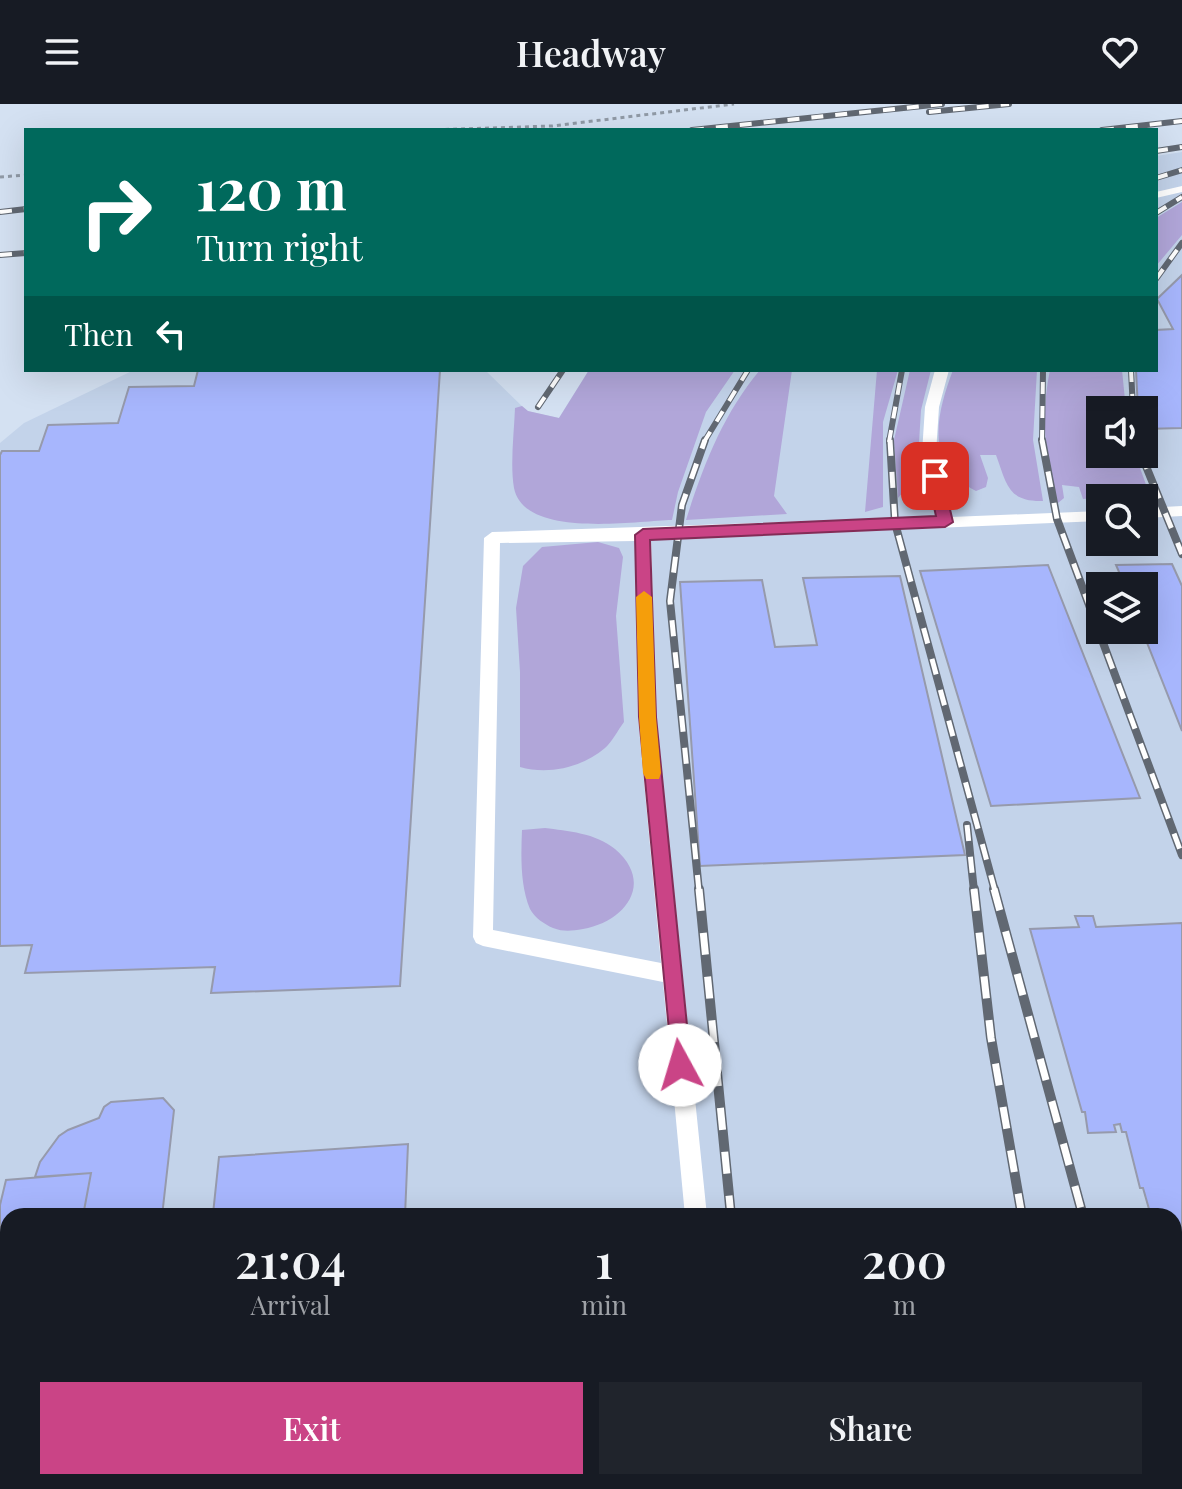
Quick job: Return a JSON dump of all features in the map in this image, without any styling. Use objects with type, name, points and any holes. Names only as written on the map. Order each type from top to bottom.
[{"type":"lane","points":[[1158,195],[1182,189]]},
{"type":"lane","points":[[941,372],[932,407],[929,453],[945,522]]},
{"type":"lane","points":[[1158,512],[1182,511]]},
{"type":"lane","points":[[671,974],[483,937],[492,538],[643,535],[1086,517]]},
{"type":"lane","points":[[643,535],[647,717],[695,1208]]},
{"type":"path","points":[[490,128],[552,126],[734,104]]},
{"type":"path","points":[[0,177],[24,175]]},
{"type":"shaded area","points":[[1182,152],[1182,1208],[0,1208],[0,443],[24,423],[130,372],[487,372],[527,411],[559,418],[588,372],[1158,372],[1158,156]]},
{"type":"shaded area","points":[[1182,202],[1182,235],[1158,264],[1158,217]]},
{"type":"shaded area","points":[[588,372],[734,372],[706,412],[678,492],[672,520],[583,524],[538,515],[522,504],[513,479],[515,408],[522,406],[528,411],[559,418]]},
{"type":"shaded area","points":[[758,372],[792,372],[774,496],[787,514],[686,520],[716,441]]},
{"type":"shaded area","points":[[877,372],[897,372],[883,422],[883,507],[865,512]]},
{"type":"shaded area","points":[[910,372],[930,372],[921,410],[917,476],[898,498],[894,440]]},
{"type":"shaded area","points":[[952,372],[1037,372],[1033,440],[1043,501],[1022,498],[1010,490],[996,455],[980,455],[988,478],[986,487],[976,491],[959,480],[941,453],[939,421]]},
{"type":"shaded area","points":[[1050,372],[1122,372],[1125,396],[1086,396],[1086,468],[1140,468],[1146,484],[1086,484],[1086,499],[1083,499],[1079,487],[1062,485],[1064,498],[1058,503],[1045,437],[1045,403]]},
{"type":"shaded area","points":[[598,542],[619,548],[623,557],[616,616],[624,722],[608,745],[586,761],[553,770],[520,767],[516,608],[523,566],[542,547]]},
{"type":"shaded area","points":[[545,828],[590,836],[615,849],[627,862],[633,875],[634,887],[622,910],[598,925],[571,931],[553,928],[534,915],[523,880],[522,830]]},
{"type":"building","points":[[1182,275],[1182,428],[1158,429],[1158,396],[1137,396],[1136,372],[1158,372],[1158,330],[1173,329],[1158,301]]},
{"type":"building","points":[[198,372],[440,372],[400,986],[211,993],[215,967],[25,973],[32,945],[0,946],[0,455],[2,451],[39,451],[48,425],[118,423],[129,387],[194,386]]},
{"type":"building","points":[[1172,564],[1182,586],[1182,731],[1148,644],[1158,644],[1158,572],[1119,572],[1116,565]]},
{"type":"building","points":[[1048,565],[1140,798],[991,806],[920,571]]},
{"type":"building","points":[[900,576],[965,855],[700,866],[680,582],[762,580],[775,647],[817,645],[803,578]]},
{"type":"building","points":[[1075,916],[1093,916],[1096,927],[1182,923],[1182,1208],[1149,1208],[1143,1188],[1140,1188],[1126,1132],[1122,1132],[1120,1124],[1114,1125],[1116,1132],[1088,1133],[1085,1112],[1082,1112],[1030,929],[1079,927]]},
{"type":"building","points":[[163,1098],[174,1110],[163,1208],[84,1208],[91,1173],[35,1177],[40,1162],[59,1136],[99,1118],[104,1107],[111,1102]]},
{"type":"building","points":[[408,1144],[405,1208],[214,1208],[219,1157]]},
{"type":"building","points":[[91,1173],[84,1208],[0,1208],[6,1180]]},
{"type":"railway","points":[[711,128],[942,104]]},
{"type":"railway","points":[[929,112],[1009,104]]},
{"type":"railway","points":[[1120,128],[1182,121]]},
{"type":"railway","points":[[1158,151],[1182,147]]},
{"type":"railway","points":[[1158,177],[1182,170]]},
{"type":"railway","points":[[1158,212],[1182,197]]},
{"type":"railway","points":[[0,212],[24,209]]},
{"type":"railway","points":[[1158,276],[1182,243]]},
{"type":"railway","points":[[0,255],[24,253]]},
{"type":"railway","points":[[538,407],[562,372]]},
{"type":"railway","points":[[705,441],[747,372]]},
{"type":"railway","points":[[889,442],[902,372]]},
{"type":"railway","points":[[1042,440],[1043,372]]},
{"type":"railway","points":[[1131,372],[1132,396]]},
{"type":"railway","points":[[890,440],[895,523],[995,891]]},
{"type":"railway","points":[[1042,440],[1057,519],[1182,855]]},
{"type":"railway","points":[[699,891],[670,601],[682,505],[705,441]]},
{"type":"railway","points":[[1147,468],[1182,554]]},
{"type":"railway","points":[[967,825],[974,891]]},
{"type":"railway","points":[[699,889],[730,1208]]},
{"type":"railway","points":[[974,889],[991,1038],[1021,1208]]},
{"type":"railway","points":[[994,889],[1081,1208]]},
{"type":"slow traffic","points":[[644,597],[647,717],[652,773]]},
{"type":"route","points":[[680,1065],[647,717],[643,535],[945,522],[935,476]]}]
